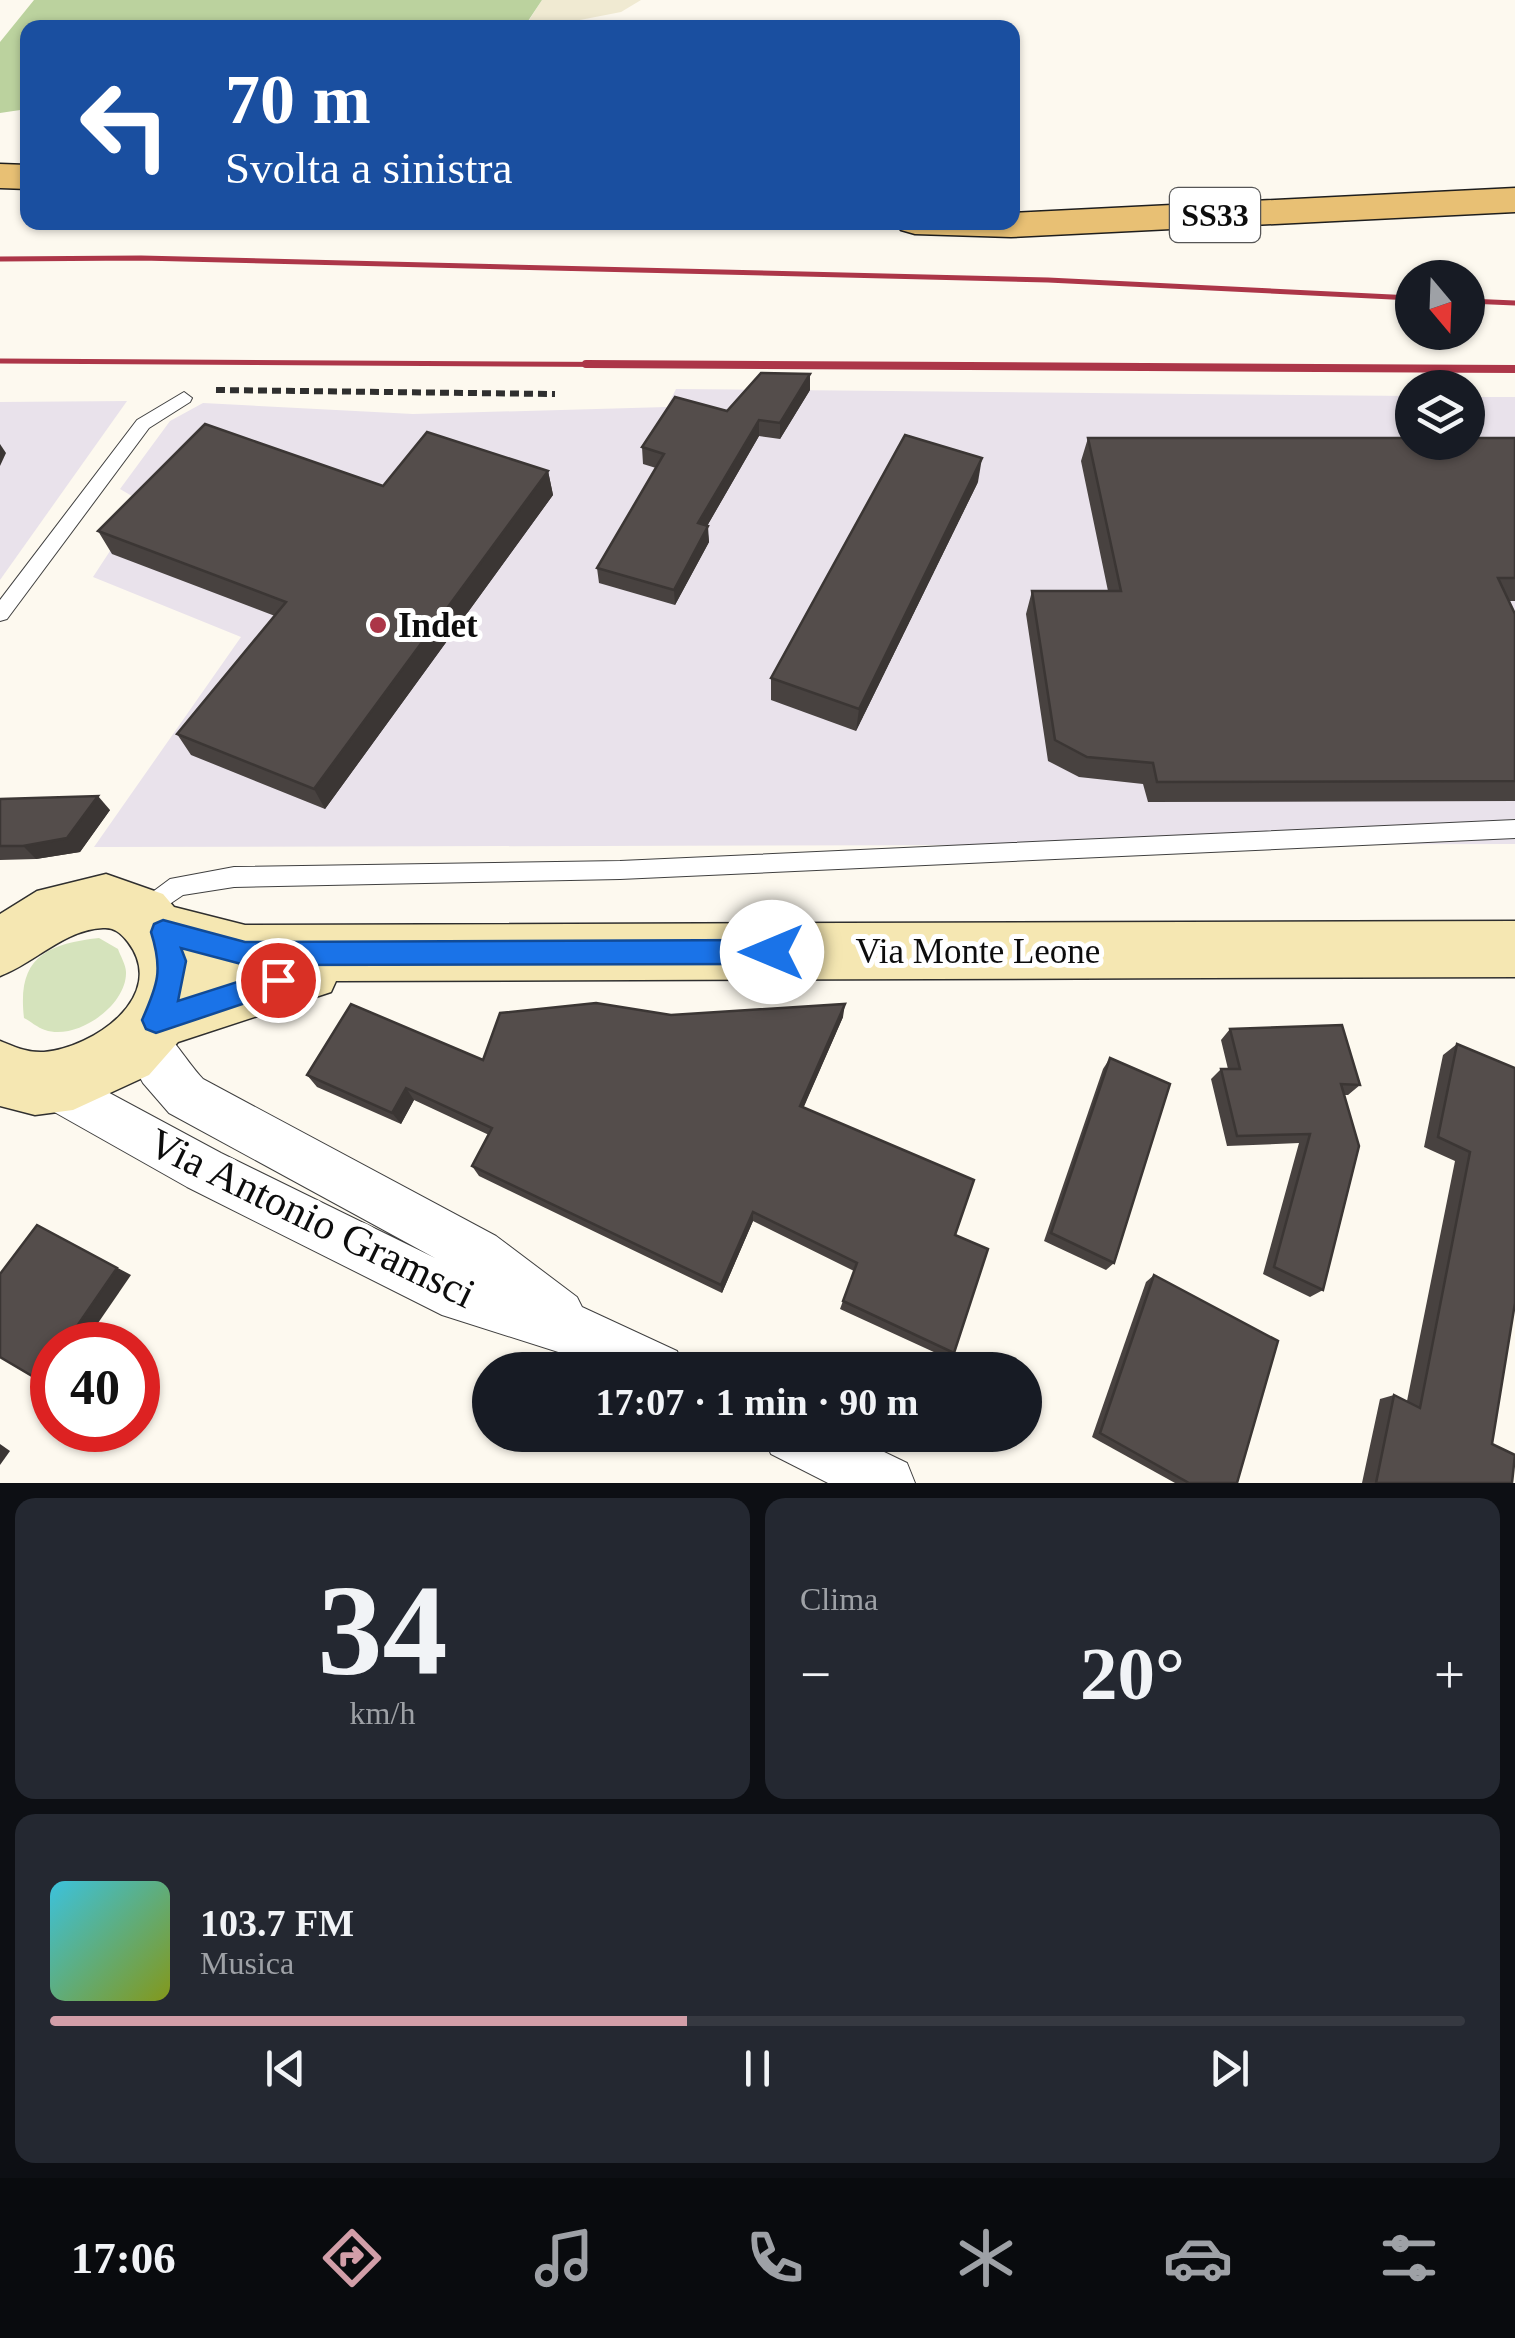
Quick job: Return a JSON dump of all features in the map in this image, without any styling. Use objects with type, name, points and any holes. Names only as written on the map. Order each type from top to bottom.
[{"type":"main road","name":"SS33","points":[[1020,225],[1515,200]]},
{"type":"street","name":"Via Monte Leone","points":[[0,948],[23,928],[71,906],[116,902],[153,922],[245,954],[1515,948]]},
{"type":"street","points":[[149,1029],[168,994],[173,961],[153,922]]},
{"type":"street","name":"Via Monte Leone","points":[[25,1078],[92,1074],[113,1062],[149,1029],[243,990],[380,954]]},
{"type":"street","name":"Via Antonio Gramsci","points":[[149,1029],[186,1096],[478,1254],[582,1333]]},
{"type":"street","name":"Via Antonio Gramsci","points":[[25,1078],[442,1289],[582,1333],[621,1352]]},
{"type":"street","points":[[824,1452],[887,1483]]},
{"type":"lane","points":[[0,614],[143,424],[184,398]]},
{"type":"lane","points":[[153,922],[178,886],[234,877],[620,870],[1515,829]]},
{"type":"path","points":[[184,398],[222,389],[555,394]]},
{"type":"shaded area","points":[[542,0],[641,0],[621,12],[580,20],[529,20]]},
{"type":"shaded area","points":[[676,389],[1395,396],[1395,460],[1485,460],[1485,397],[1515,397],[1515,844],[94,847],[241,637],[93,577],[142,502],[120,489],[170,421],[203,403],[413,414],[667,407]]},
{"type":"shaded area","points":[[127,401],[0,580],[0,402]]},
{"type":"green space","points":[[34,0],[542,0],[529,20],[20,20],[20,110],[0,113],[0,42]]},
{"type":"green space","points":[[99,938],[118,949],[126,969],[124,985],[109,1008],[85,1025],[57,1032],[42,1029],[24,1018],[25,981],[38,958],[63,945]]},
{"type":"building","points":[[761,373],[810,374],[780,423],[759,420],[698,523],[708,526],[674,590],[597,568],[664,454],[642,447],[675,397],[727,411]]},
{"type":"building","points":[[205,424],[383,486],[427,432],[548,471],[314,789],[177,734],[286,602],[98,531]]},
{"type":"building","points":[[905,435],[982,458],[859,709],[771,678]]},
{"type":"building","points":[[1088,438],[1395,438],[1395,460],[1485,460],[1485,438],[1515,438],[1515,578],[1498,578],[1515,614],[1515,781],[1157,782],[1153,763],[1087,757],[1055,740],[1032,591],[1121,591]]},
{"type":"building","points":[[98,796],[67,838],[0,846],[0,799]]},
{"type":"building","points":[[596,1003],[671,1015],[845,1004],[800,1106],[974,1180],[955,1235],[988,1249],[954,1352],[843,1301],[857,1263],[753,1212],[721,1285],[472,1166],[492,1128],[406,1088],[392,1113],[307,1075],[351,1004],[483,1060],[500,1013]]},
{"type":"building","points":[[1342,1025],[1360,1085],[1341,1084],[1359,1146],[1323,1290],[1274,1267],[1310,1134],[1237,1136],[1221,1069],[1240,1069],[1230,1029]]},
{"type":"building","points":[[1457,1044],[1515,1068],[1515,1303],[1492,1444],[1515,1455],[1512,1483],[1376,1483],[1394,1395],[1420,1408],[1470,1152],[1438,1137]]},
{"type":"building","points":[[1110,1058],[1170,1084],[1114,1263],[1051,1233]]},
{"type":"building","points":[[37,1225],[117,1268],[80,1322],[30,1322],[30,1375],[0,1357],[0,1274]]},
{"type":"building","points":[[1154,1275],[1278,1341],[1237,1483],[1189,1483],[1100,1433]]},
{"type":"railway","points":[[0,259],[141,258],[1048,280],[1395,297]]},
{"type":"railway","points":[[1485,302],[1515,303]]},
{"type":"railway","points":[[0,361],[1060,367]]},
{"type":"railway","points":[[586,364],[1515,369]]},
{"type":"place","name":"Indet","points":[[378,625]]},
{"type":"route","points":[[278,980],[156,1020],[168,994],[173,961],[163,932],[245,954],[772,952]]}]
